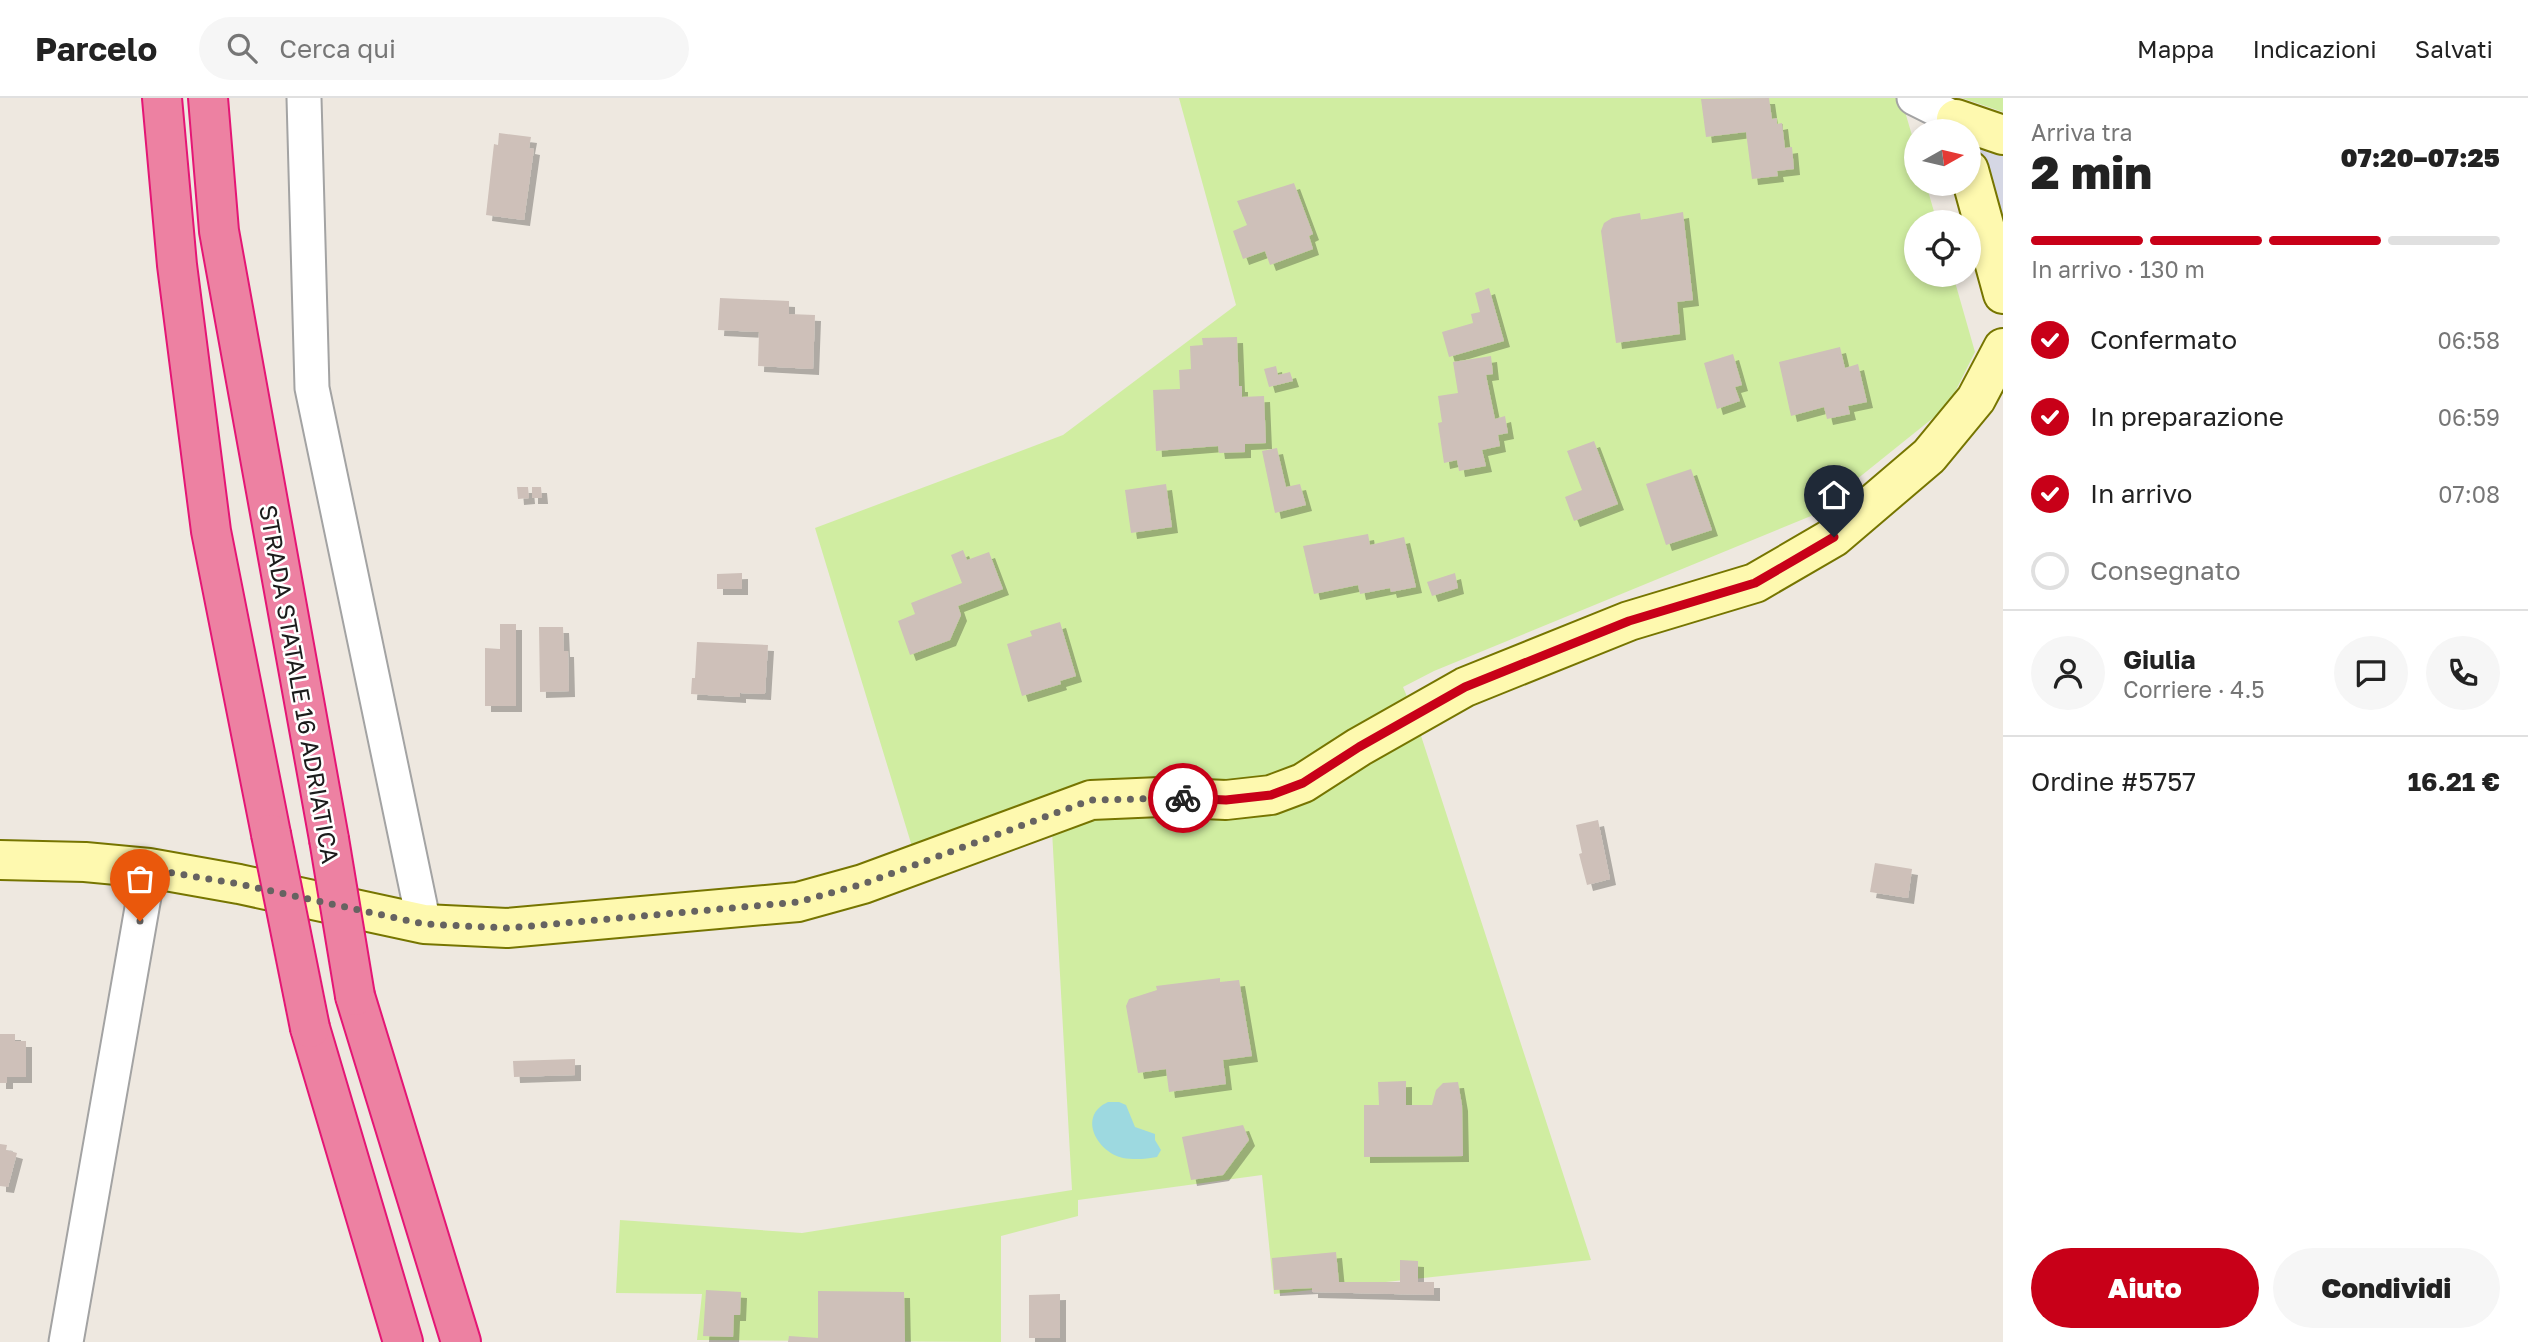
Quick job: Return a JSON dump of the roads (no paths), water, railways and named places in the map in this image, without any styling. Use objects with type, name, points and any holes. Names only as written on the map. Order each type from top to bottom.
[{"type":"highway","points":[[162,98],[177,265],[211,531],[310,1028],[403,1342]]},
{"type":"highway","name":"STRADA STATALE 16 ADRIATICA","points":[[208,98],[219,231],[355,996],[461,1342]]},
{"type":"street","points":[[304,98],[312,387],[424,924]]},
{"type":"street","points":[[1914,98],[1947,119]]},
{"type":"street","points":[[1981,130],[2003,135]]},
{"type":"street","points":[[1976,196],[2003,294]]},
{"type":"street","points":[[0,860],[85,862],[149,869],[239,884],[424,924],[508,928],[798,902],[863,884],[1091,800],[1160,797],[1226,800],[1271,795],[1303,783],[1359,747],[1465,687],[1629,621],[1755,583],[1834,537],[1929,456],[1976,399],[2003,348]]},
{"type":"street","points":[[66,1342],[149,869]]},
{"type":"water","points":[[1108,1102],[1126,1105],[1135,1127],[1155,1134],[1155,1140],[1161,1150],[1157,1157],[1123,1158],[1105,1149],[1094,1133],[1092,1124],[1099,1108]]}]
